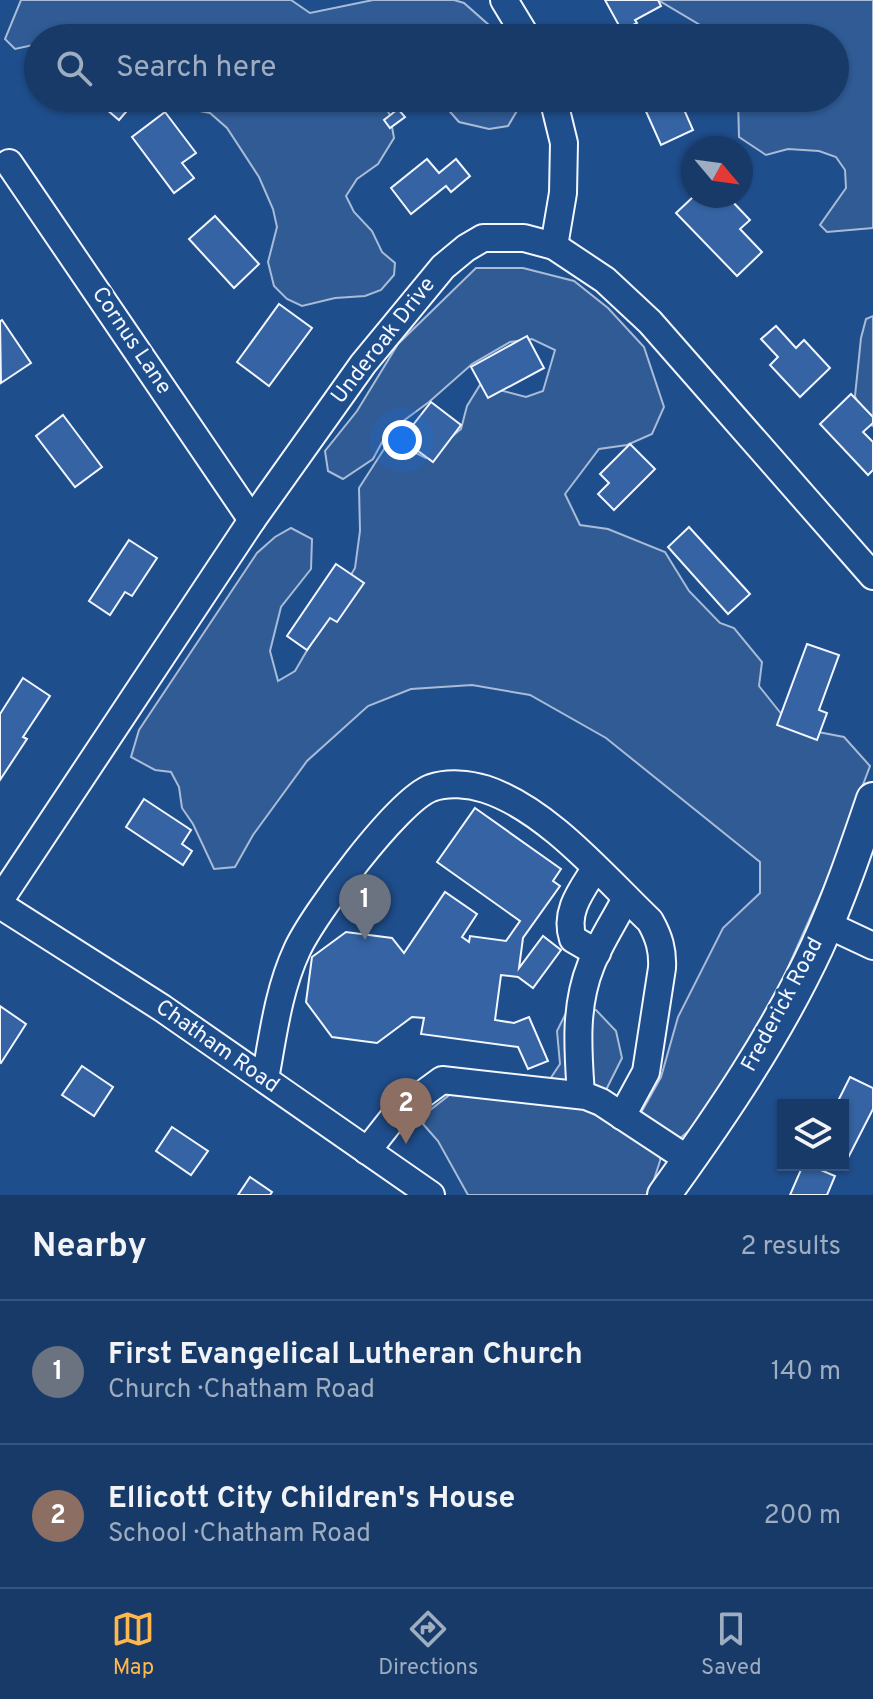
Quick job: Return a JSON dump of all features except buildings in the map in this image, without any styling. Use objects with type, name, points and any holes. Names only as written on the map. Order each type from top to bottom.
[{"type":"main road","name":"Frederick Road","points":[[664,1195],[726,1107],[776,1026],[826,924],[873,799]]},
{"type":"street","points":[[504,0],[519,24]]},
{"type":"street","points":[[554,246],[563,193],[564,143],[556,112]]},
{"type":"street","name":"Cornus Lane","points":[[9,163],[252,520]]},
{"type":"street","name":"Underoak Drive","points":[[0,902],[252,520],[363,364],[443,267],[483,238],[524,238],[554,246],[605,280],[650,322],[873,576]]},
{"type":"street","points":[[265,1079],[279,997],[297,950],[318,914],[398,812],[430,788],[456,784],[486,789],[515,803],[556,831],[650,921],[663,953],[646,1072],[622,1116]]},
{"type":"street","points":[[595,869],[576,900],[568,925],[573,939],[597,953]]},
{"type":"street","points":[[581,1095],[577,1044],[581,1001],[591,964],[626,898]]},
{"type":"street","name":"Chatham Road","points":[[0,902],[162,1008],[431,1195]]},
{"type":"street","points":[[826,924],[873,946]]},
{"type":"street","points":[[367,1151],[397,1113],[442,1080],[581,1095],[601,1102],[689,1160]]},
{"type":"shaded area","points":[[21,0],[291,0],[310,13],[373,0],[454,0],[464,3],[488,24],[24,24],[24,47],[15,49],[5,39]]},
{"type":"shaded area","points":[[658,0],[873,0],[873,228],[827,232],[820,225],[846,188],[845,170],[836,157],[819,151],[788,149],[766,155],[753,146],[753,136],[739,136],[738,112],[849,112],[849,24],[698,24]]},
{"type":"shaded area","points":[[205,112],[388,112],[394,138],[378,164],[357,179],[346,196],[354,212],[372,231],[382,252],[395,263],[394,275],[381,290],[365,296],[335,298],[302,306],[287,299],[274,286],[268,262],[277,227],[273,209],[259,177],[227,128]]},
{"type":"shaded area","points":[[450,112],[516,112],[508,126],[489,129],[459,122]]},
{"type":"shaded area","points":[[476,268],[523,268],[574,281],[608,308],[644,347],[664,407],[652,434],[627,445],[599,449],[565,494],[580,525],[608,529],[665,552],[689,591],[720,623],[734,628],[762,662],[759,686],[787,721],[813,731],[844,737],[870,766],[828,878],[782,981],[705,1117],[678,1140],[663,1138],[660,1161],[649,1195],[468,1195],[438,1141],[423,1124],[429,1111],[457,1089],[546,1085],[560,1064],[557,1031],[568,1009],[596,1010],[616,1031],[622,1058],[604,1094],[617,1112],[642,1111],[661,1077],[678,1017],[723,928],[760,893],[760,862],[606,738],[530,695],[472,685],[411,689],[368,706],[307,761],[253,835],[235,867],[214,869],[182,808],[179,787],[171,772],[155,770],[131,757],[139,730],[257,553],[275,537],[291,528],[312,539],[311,569],[281,607],[270,651],[278,681],[295,671],[355,568],[360,531],[359,488],[386,446],[402,446],[426,458],[461,429],[467,406],[480,385],[526,397],[543,391],[555,350],[532,339],[510,342],[472,364],[429,402],[387,433],[373,459],[343,479],[328,471],[325,451],[357,411],[398,344]]},
{"type":"shaded area","points":[[873,316],[873,426],[865,421],[855,396],[861,338],[866,319]]},
{"type":"place","name":"First Evangelical Lutheran Church","points":[[365,940]]},
{"type":"place","name":"Ellicott City Children's House","points":[[406,1144]]}]
